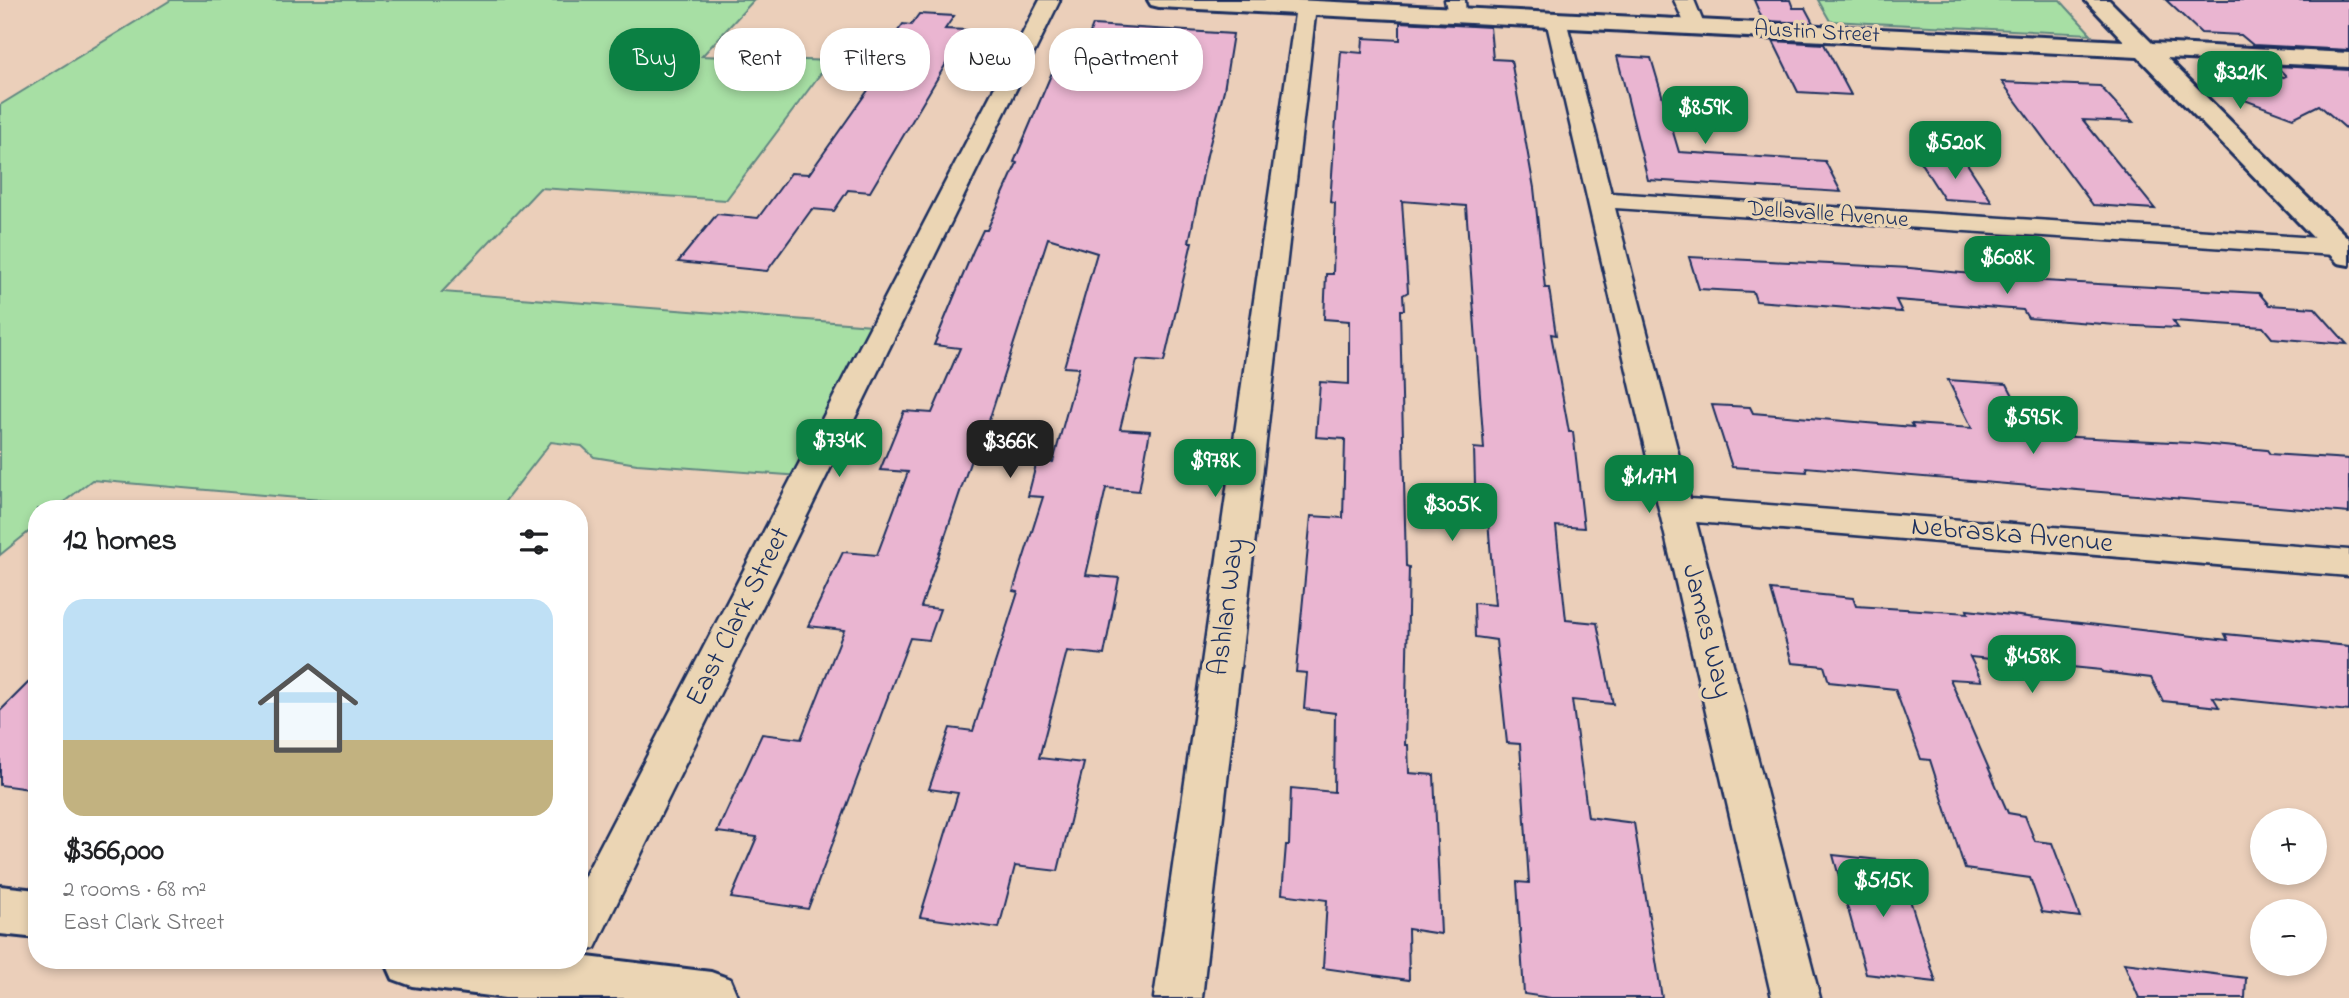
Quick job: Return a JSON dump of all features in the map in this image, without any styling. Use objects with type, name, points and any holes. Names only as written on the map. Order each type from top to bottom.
[{"type":"street","name":"East Clark Street","points":[[588,915],[1050,0]]},
{"type":"street","name":"Austin Street","points":[[1159,0],[1306,7],[1455,7],[1556,20],[2349,60]]},
{"type":"street","points":[[1684,0],[1695,27]]},
{"type":"street","points":[[2096,0],[2346,251]]},
{"type":"street","name":"Ashlan Way","points":[[1178,998],[1306,7]]},
{"type":"street","name":"James Way","points":[[1556,20],[1796,998]]},
{"type":"street","name":"Dellavalle Avenue","points":[[1600,200],[2346,251]]},
{"type":"street","name":"Nebraska Avenue","points":[[1676,509],[2349,563]]},
{"type":"street","points":[[0,910],[28,913]]},
{"type":"street","points":[[561,970],[711,998]]},
{"type":"green space","points":[[171,0],[754,0],[728,28],[714,28],[714,43],[702,56],[714,56],[714,91],[806,91],[806,60],[820,61],[820,74],[726,200],[540,188],[442,292],[898,327],[827,478],[637,464],[594,457],[582,446],[551,442],[506,500],[322,500],[92,480],[66,500],[28,500],[28,532],[0,555],[0,105]]},
{"type":"green space","points":[[1818,0],[2060,0],[2091,34],[1830,21]]},
{"type":"building","points":[[1754,0],[1790,0],[1793,8],[1805,8],[1813,23],[1763,21]]},
{"type":"building","points":[[2166,0],[2349,0],[2349,50],[2253,45],[2241,35],[2201,33]]},
{"type":"building","points":[[919,14],[954,16],[944,28],[944,67],[930,91],[930,28],[900,28],[903,24],[911,25]]},
{"type":"building","points":[[1400,22],[1490,27],[1493,59],[1511,60],[1534,188],[1545,288],[1549,288],[1556,335],[1551,334],[1569,432],[1573,432],[1584,528],[1556,526],[1566,620],[1597,623],[1613,704],[1572,700],[1588,817],[1634,823],[1662,998],[1551,998],[1524,994],[1517,882],[1529,883],[1520,744],[1507,743],[1496,640],[1475,637],[1474,603],[1495,605],[1488,521],[1476,520],[1474,448],[1484,449],[1466,206],[1402,201],[1408,292],[1403,295],[1404,310],[1400,310],[1406,566],[1409,567],[1405,745],[1408,745],[1409,773],[1434,775],[1441,934],[1408,929],[1409,980],[1323,968],[1327,900],[1282,894],[1286,845],[1289,845],[1291,788],[1334,792],[1335,713],[1304,709],[1307,673],[1296,672],[1311,516],[1343,518],[1345,439],[1316,437],[1320,382],[1349,384],[1349,321],[1324,319],[1326,274],[1333,274],[1335,203],[1330,202],[1341,51],[1362,53],[1363,38],[1400,40]]},
{"type":"building","points":[[1093,25],[1140,28],[1092,28]]},
{"type":"building","points":[[1203,32],[1233,34],[1224,90],[1207,155],[1189,242],[1192,242],[1164,362],[1137,360],[1120,429],[1150,431],[1139,491],[1106,488],[1086,575],[1119,578],[1104,655],[1067,651],[1039,758],[1084,763],[1058,871],[1015,866],[999,928],[920,917],[958,793],[929,789],[950,728],[973,731],[1018,592],[1013,591],[1043,497],[1028,496],[1037,461],[1053,462],[1079,368],[1064,367],[1097,253],[1048,238],[983,439],[978,439],[921,607],[940,609],[929,640],[910,638],[808,909],[731,898],[757,837],[717,832],[762,734],[801,739],[844,630],[808,626],[843,552],[877,555],[908,472],[880,470],[904,411],[932,413],[960,348],[934,345],[973,251],[983,230],[987,230],[1017,163],[1014,162],[1049,79],[1049,91],[1203,91]]},
{"type":"building","points":[[1773,41],[1824,44],[1851,95],[1798,92]]},
{"type":"building","points":[[1617,56],[1651,58],[1679,152],[1825,161],[1841,192],[1648,180]]},
{"type":"building","points":[[2276,66],[2349,70],[2349,131],[2319,105],[2293,118],[2239,98],[2286,76]]},
{"type":"building","points":[[2002,82],[2100,86],[2133,122],[2083,120],[2155,209],[2093,205]]},
{"type":"building","points":[[867,91],[930,91],[870,192],[848,190],[834,211],[812,209],[767,271],[678,262],[717,214],[758,218],[791,173],[809,174]]},
{"type":"building","points":[[1919,160],[1966,162],[1992,202],[1944,199]]},
{"type":"building","points":[[1689,257],[1910,268],[2044,281],[2259,293],[2269,305],[2315,308],[2347,344],[2272,338],[2263,327],[2173,321],[2178,328],[2116,325],[2028,318],[2023,310],[1896,300],[1902,312],[1756,301],[1753,292],[1699,289]]},
{"type":"building","points":[[1948,380],[2007,384],[2021,411],[2042,412],[2055,436],[2191,443],[2267,450],[2270,454],[2349,459],[2349,513],[1806,467],[1807,472],[1732,467],[1712,405],[1750,407],[1753,413],[1913,427],[1911,424],[1972,428]]},
{"type":"building","points":[[1771,590],[1853,598],[1856,606],[1968,613],[1967,610],[2228,640],[2225,634],[2349,646],[2349,711],[2213,697],[2219,707],[2163,701],[2151,678],[2101,670],[1970,657],[1982,681],[1950,679],[2008,813],[2025,816],[2035,841],[2052,843],[2080,917],[2042,912],[2030,878],[1965,869],[1930,760],[1921,759],[1895,689],[1829,682],[1824,666],[1792,663]]},
{"type":"building","points":[[28,683],[28,789],[0,785],[0,711]]},
{"type":"building","points":[[1833,855],[1898,862],[1936,982],[1866,974]]},
{"type":"building","points":[[2124,963],[2246,978],[2245,998],[2139,998]]}]
